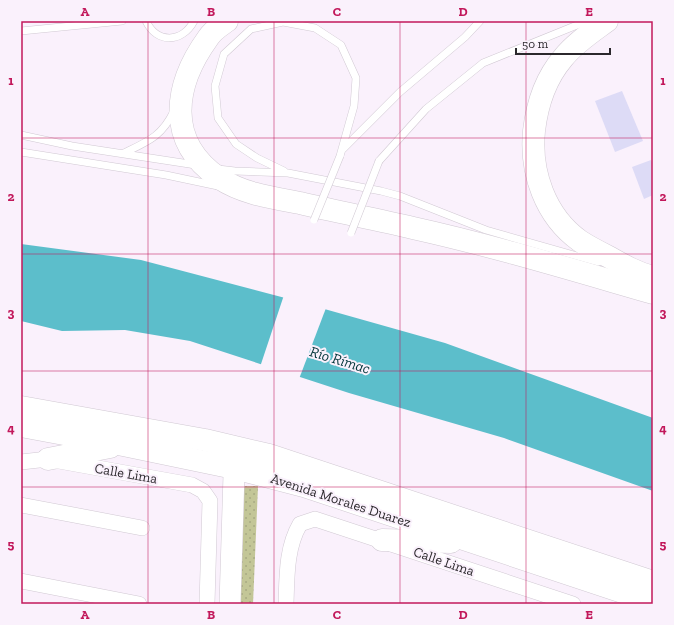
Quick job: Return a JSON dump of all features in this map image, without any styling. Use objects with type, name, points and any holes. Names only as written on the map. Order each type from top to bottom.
[{"type":"main road","points":[[227,21],[208,37],[200,50],[188,71],[180,100],[182,132],[192,151],[205,166],[219,178],[250,193],[414,228],[492,247],[653,293]]},
{"type":"main road","points":[[607,21],[588,34],[563,58],[552,74],[543,92],[535,120],[533,154],[540,186],[555,216],[579,240],[646,275]]},
{"type":"main road","name":"Avenida Morales Duarez","points":[[21,407],[205,440],[269,455],[653,582]]},
{"type":"main road","name":"Avenida Morales Duarez","points":[[21,426],[234,468],[304,486],[653,602]]},
{"type":"main road","points":[[48,459],[123,445]]},
{"type":"main road","points":[[230,604],[234,474]]},
{"type":"main road","points":[[382,540],[474,543]]},
{"type":"street","points":[[21,462],[48,459]]},
{"type":"street","name":"Calle Lima","points":[[48,459],[192,485],[203,491],[210,501],[207,604]]},
{"type":"street","points":[[21,505],[142,528]]},
{"type":"street","name":"Calle Lima","points":[[286,604],[287,568],[293,540],[300,524],[315,519],[382,540],[558,602],[573,604]]},
{"type":"street","points":[[21,581],[139,604]]},
{"type":"lane","points":[[21,31],[122,21]]},
{"type":"lane","points":[[139,21],[147,24],[157,35],[169,38],[184,34],[194,21]]},
{"type":"lane","points":[[341,153],[400,92],[465,37],[480,21]]},
{"type":"lane","points":[[351,233],[380,161],[426,109],[483,63],[587,21]]},
{"type":"lane","points":[[288,173],[257,158],[236,144],[218,118],[215,86],[224,54],[251,29],[283,22],[315,28],[341,45],[356,78],[354,106],[341,153],[314,220]]},
{"type":"lane","points":[[124,153],[150,140],[167,126],[180,100]]},
{"type":"lane","points":[[21,135],[72,146],[235,171],[288,173],[400,196],[486,230],[646,275]]},
{"type":"lane","points":[[21,152],[166,175],[250,193]]},
{"type":"green space","points":[[243,486],[258,486],[253,604],[238,604]]},
{"type":"water","name":"Río Rímac","points":[[21,244],[141,260],[289,299],[445,343],[653,418],[653,491],[504,438],[349,393],[190,341],[125,330],[62,331],[21,321]]},
{"type":"pier","points":[[284,295],[326,308],[299,379],[260,367]]},
{"type":"building","points":[[622,91],[643,141],[615,152],[595,101]]},
{"type":"building","points":[[651,160],[653,164],[653,195],[644,199],[632,167]]}]
